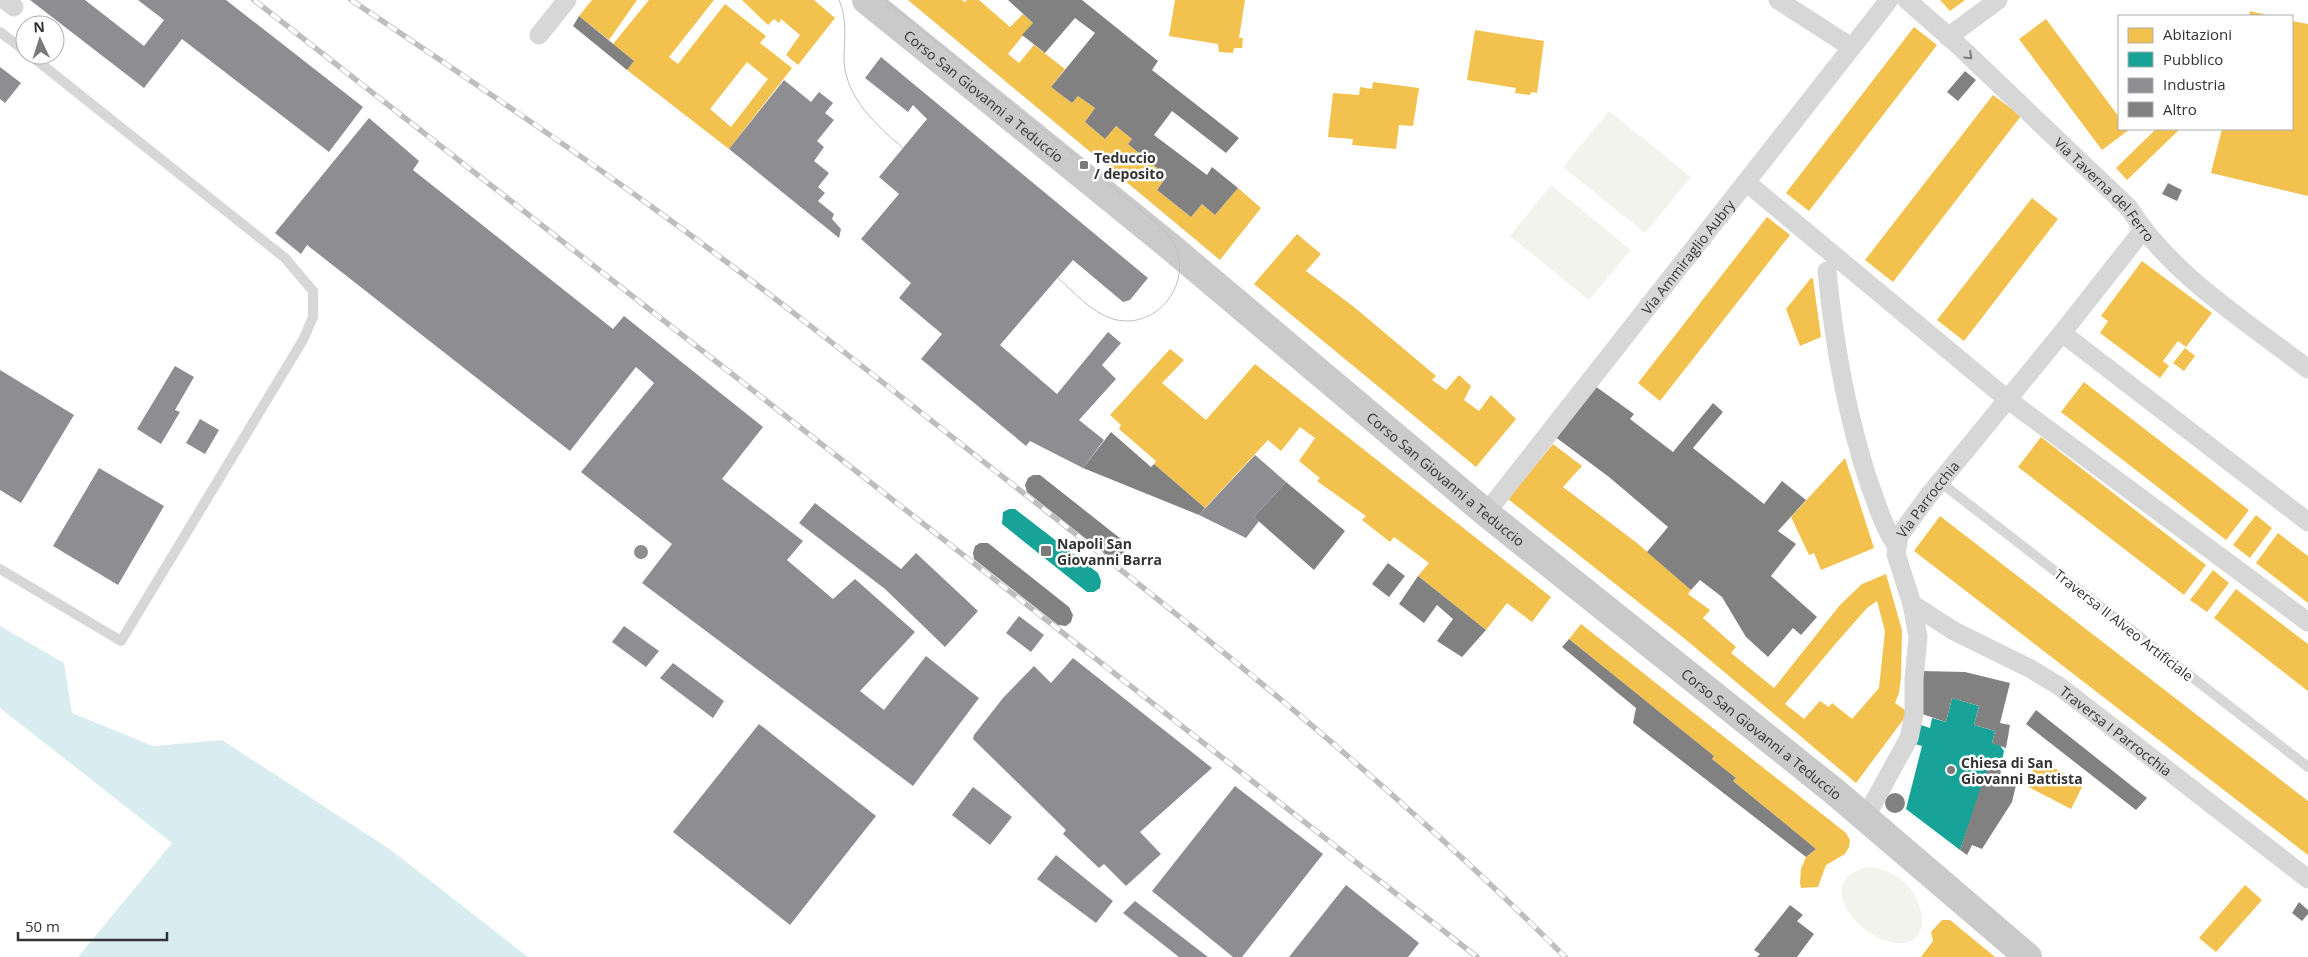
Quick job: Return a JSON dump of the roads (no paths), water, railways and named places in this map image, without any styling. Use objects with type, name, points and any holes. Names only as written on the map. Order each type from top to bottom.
[{"type":"main road","name":"Corso San Giovanni a Teduccio","points":[[866,0],[1172,248],[1486,512],[1865,818],[2028,957]]},
{"type":"street","points":[[539,35],[566,0]]},
{"type":"street","points":[[1778,0],[1851,48]]},
{"type":"street","name":"Via Ammiraglio Aubry","points":[[1486,512],[1889,0]]},
{"type":"street","name":"Via Taverna del Ferro","points":[[1907,0],[2129,208],[2143,230],[2190,278],[2308,369]]},
{"type":"street","points":[[1948,37],[1998,0]]},
{"type":"street","points":[[1746,182],[2007,399],[2308,622]]},
{"type":"street","name":"Via Parrocchia","points":[[1865,818],[1909,738],[1914,714],[1914,679],[1918,637],[1912,604],[1897,560],[1896,545],[1904,527],[2143,230]]},
{"type":"street","points":[[1827,271],[1832,329],[1851,421],[1884,525],[1896,545]]},
{"type":"street","points":[[2062,333],[2308,522]]},
{"type":"street","name":"Traversa I Parrocchia","points":[[1912,604],[1954,631],[2031,669],[2059,686],[2308,879]]},
{"type":"lane","points":[[0,32],[15,43]]},
{"type":"lane","points":[[0,569],[121,641],[303,340],[313,317],[313,291],[285,258],[43,65]]},
{"type":"lane","name":"Traversa II Alveo Artificiale","points":[[1940,482],[2308,767]]},
{"type":"tram line","points":[[839,0],[844,15],[844,61],[850,87],[873,121],[903,148]]},
{"type":"tram line","points":[[885,0],[1160,226],[1174,245],[1179,258],[1179,272],[1171,296],[1152,314],[1140,319],[1127,321],[1105,316],[1084,302],[1058,278]]},
{"type":"railway","points":[[254,0],[1477,957]]},
{"type":"railway","points":[[351,0],[540,128],[702,243],[1040,506],[1310,724],[1440,837],[1565,957]]},
{"type":"place","name":"Teduccio / deposito","points":[[1084,165]]},
{"type":"place","name":"Napoli San Giovanni Barra","points":[[1046,551]]},
{"type":"place","name":"Chiesa di San Giovanni Battista","points":[[1951,770]]}]
